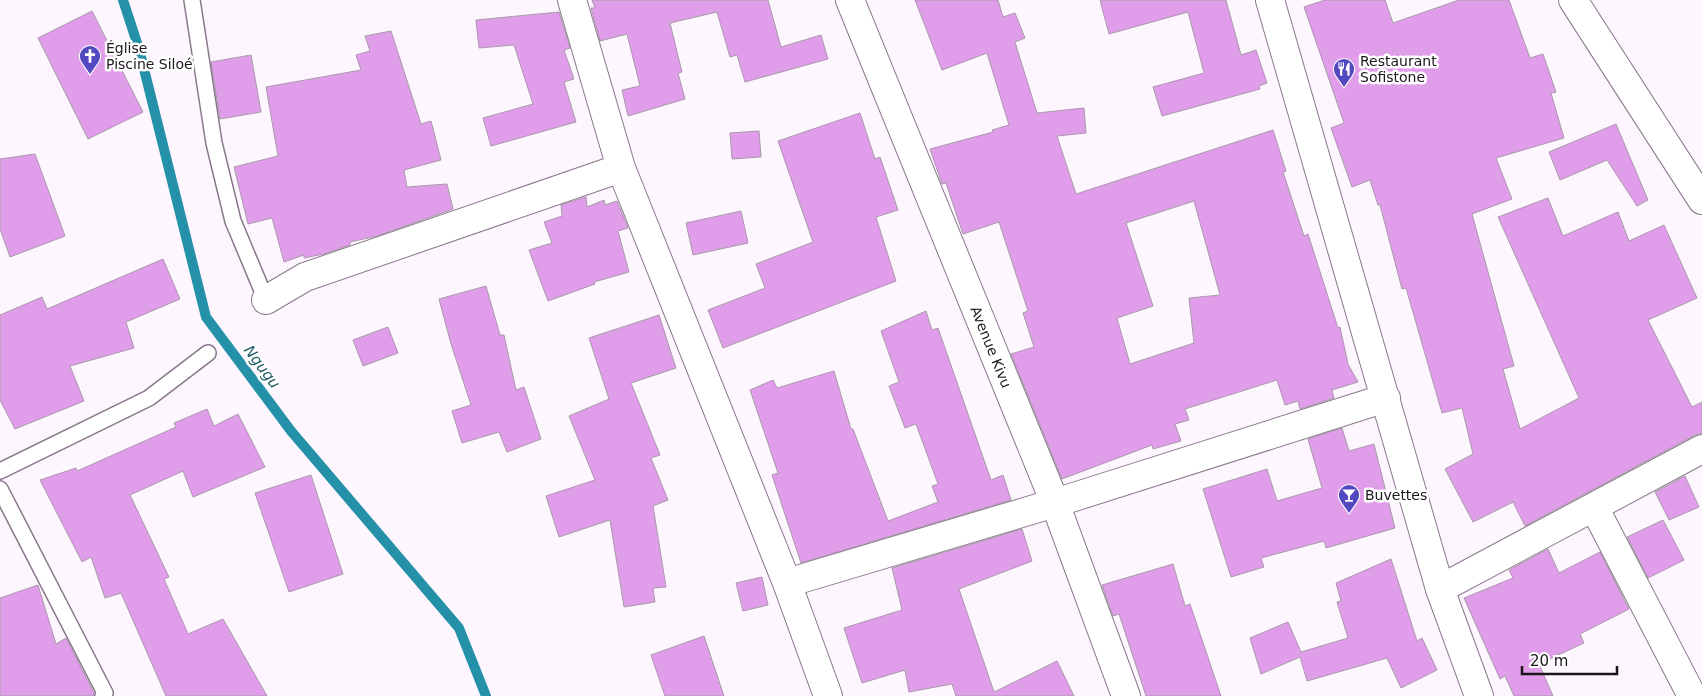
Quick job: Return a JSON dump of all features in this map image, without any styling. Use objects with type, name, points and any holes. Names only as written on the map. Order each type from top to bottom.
[{"type":"street","points":[[572,0],[621,168],[787,584],[828,696]]},
{"type":"street","name":"Avenue Kivu","points":[[850,0],[1055,503],[1126,696]]},
{"type":"street","points":[[1270,0],[1440,589],[1479,696]]},
{"type":"street","points":[[1573,0],[1702,200]]},
{"type":"street","points":[[266,300],[305,277],[621,168]]},
{"type":"street","points":[[787,584],[1055,503],[1386,398]]},
{"type":"street","points":[[1440,589],[1702,449]]},
{"type":"street","points":[[1594,506],[1692,696]]},
{"type":"lane","points":[[192,0],[214,143],[233,221],[266,300]]},
{"type":"lane","points":[[0,472],[149,398],[208,353]]},
{"type":"lane","points":[[0,490],[105,693],[103,696]]},
{"type":"building","points":[[592,0],[768,0],[781,47],[821,35],[828,59],[745,82],[737,55],[730,57],[717,12],[670,23],[682,72],[678,73],[685,99],[628,116],[622,90],[640,86],[627,34],[600,41],[591,8],[595,8]]},
{"type":"building","points":[[915,0],[998,0],[1003,17],[1015,13],[1025,38],[1015,42],[1037,113],[1084,108],[1086,133],[1057,136],[1076,194],[1273,130],[1286,171],[1283,172],[1304,236],[1308,234],[1338,328],[1340,327],[1348,364],[1358,382],[1332,390],[1334,398],[1300,409],[1298,401],[1285,405],[1277,380],[1185,409],[1189,420],[1175,424],[1181,441],[1153,449],[1152,445],[1062,479],[1011,354],[1034,347],[1023,313],[1028,311],[999,222],[963,234],[946,183],[942,184],[930,149],[993,132],[992,130],[1009,125],[987,53],[942,70]],"holes":[[[1194,201],[1220,295],[1189,298],[1194,343],[1130,364],[1117,318],[1153,306],[1126,223]]]},
{"type":"building","points":[[1100,0],[1226,0],[1241,55],[1256,50],[1267,83],[1259,86],[1260,89],[1162,116],[1153,87],[1204,73],[1188,12],[1109,34]]},
{"type":"building","points":[[1325,0],[1385,0],[1393,23],[1459,0],[1509,0],[1530,58],[1543,54],[1556,92],[1551,93],[1564,138],[1496,158],[1512,199],[1472,214],[1514,366],[1503,369],[1520,429],[1579,398],[1498,217],[1548,198],[1563,236],[1618,212],[1629,241],[1664,225],[1697,298],[1648,320],[1692,407],[1702,402],[1702,433],[1525,526],[1513,502],[1473,522],[1445,469],[1473,454],[1462,408],[1442,413],[1406,288],[1402,289],[1380,205],[1378,205],[1370,180],[1352,187],[1331,128],[1344,123],[1304,7]]},
{"type":"building","name":"Église Piscine Siloé","points":[[92,11],[143,112],[88,139],[38,38]]},
{"type":"building","points":[[559,12],[570,48],[564,50],[574,79],[564,82],[576,122],[491,146],[483,118],[533,104],[514,45],[479,48],[476,20]]},
{"type":"building","points":[[391,31],[421,124],[431,121],[441,160],[404,170],[407,187],[447,184],[453,209],[377,236],[350,242],[350,245],[324,254],[304,258],[304,255],[284,262],[272,218],[248,224],[234,167],[278,156],[266,87],[361,70],[356,55],[370,51],[365,36]]},
{"type":"building","points":[[251,55],[261,112],[220,119],[211,62]]},
{"type":"building","points":[[860,113],[875,159],[880,157],[898,210],[876,217],[896,281],[723,348],[708,310],[765,288],[756,264],[813,242],[778,141]]},
{"type":"building","points":[[1616,124],[1648,200],[1637,206],[1607,160],[1560,180],[1549,152]]},
{"type":"building","points":[[759,131],[761,157],[732,159],[730,133]]},
{"type":"building","points":[[35,154],[65,236],[10,257],[0,229],[0,159]]},
{"type":"building","points":[[586,197],[587,207],[604,200],[605,205],[617,201],[628,228],[618,231],[629,272],[594,282],[595,284],[548,301],[529,250],[552,243],[544,222],[562,216],[561,205]]},
{"type":"building","points":[[741,211],[748,243],[693,255],[686,223]]},
{"type":"building","points":[[163,259],[180,299],[126,322],[134,348],[70,366],[84,401],[15,429],[0,400],[0,315],[42,297],[47,309]]},
{"type":"building","points":[[486,286],[500,335],[504,335],[516,390],[524,387],[541,439],[507,452],[499,432],[462,443],[452,411],[471,405],[451,344],[439,299]]},
{"type":"building","points":[[926,311],[932,330],[938,328],[991,480],[1003,475],[1011,500],[801,563],[772,475],[778,473],[750,390],[773,380],[777,388],[834,371],[851,429],[853,429],[888,521],[938,502],[932,486],[938,484],[916,424],[905,428],[889,386],[899,382],[881,331]]},
{"type":"building","points":[[659,315],[676,368],[631,383],[660,455],[651,458],[668,500],[653,506],[666,587],[653,588],[655,602],[624,607],[610,520],[559,537],[546,496],[595,480],[569,416],[609,399],[589,338]]},
{"type":"building","points":[[388,327],[398,353],[363,366],[353,340]]},
{"type":"building","points":[[207,409],[214,426],[238,414],[265,467],[193,497],[183,471],[130,495],[169,577],[164,579],[188,634],[223,619],[267,696],[166,696],[121,593],[105,598],[91,557],[82,562],[40,480],[76,468],[77,471],[176,427],[174,423]]},
{"type":"building","points":[[1342,428],[1349,451],[1374,444],[1395,528],[1326,548],[1324,541],[1261,558],[1264,567],[1231,577],[1203,489],[1267,469],[1277,501],[1322,488],[1308,439]]},
{"type":"building","points":[[311,475],[343,574],[289,592],[255,493]]},
{"type":"building","points":[[1685,476],[1699,507],[1669,520],[1655,492]]},
{"type":"building","points":[[1663,520],[1684,560],[1648,578],[1627,537]]},
{"type":"building","points":[[1022,529],[1032,561],[959,589],[994,692],[1057,661],[1074,696],[956,696],[952,684],[909,692],[905,670],[862,683],[844,628],[902,610],[892,568]]},
{"type":"building","points":[[1548,549],[1559,573],[1600,552],[1629,609],[1580,634],[1584,643],[1539,664],[1553,696],[1514,696],[1505,676],[1500,679],[1464,598],[1513,578],[1509,570]]},
{"type":"building","points":[[1391,559],[1417,641],[1422,638],[1437,670],[1401,688],[1387,658],[1307,681],[1300,657],[1261,674],[1250,638],[1288,622],[1301,652],[1348,638],[1337,602],[1341,601],[1336,583]]},
{"type":"building","points":[[1173,564],[1185,606],[1190,604],[1221,696],[1146,696],[1119,614],[1113,616],[1102,585]]},
{"type":"building","points":[[762,577],[768,605],[743,611],[736,583]]},
{"type":"building","points":[[38,585],[56,644],[66,638],[94,696],[0,696],[0,598]]},
{"type":"building","points":[[704,636],[724,696],[665,696],[651,655]]},
{"type":"waterway","name":"Ngugu","points":[[123,0],[139,49],[206,317],[291,431],[459,628],[486,696]]},
{"type":"place","name":"Église Piscine Siloé","points":[[90,75]]},
{"type":"place","name":"Restaurant Sofistone","points":[[1344,88]]},
{"type":"place","name":"Buvettes","points":[[1349,514]]}]
